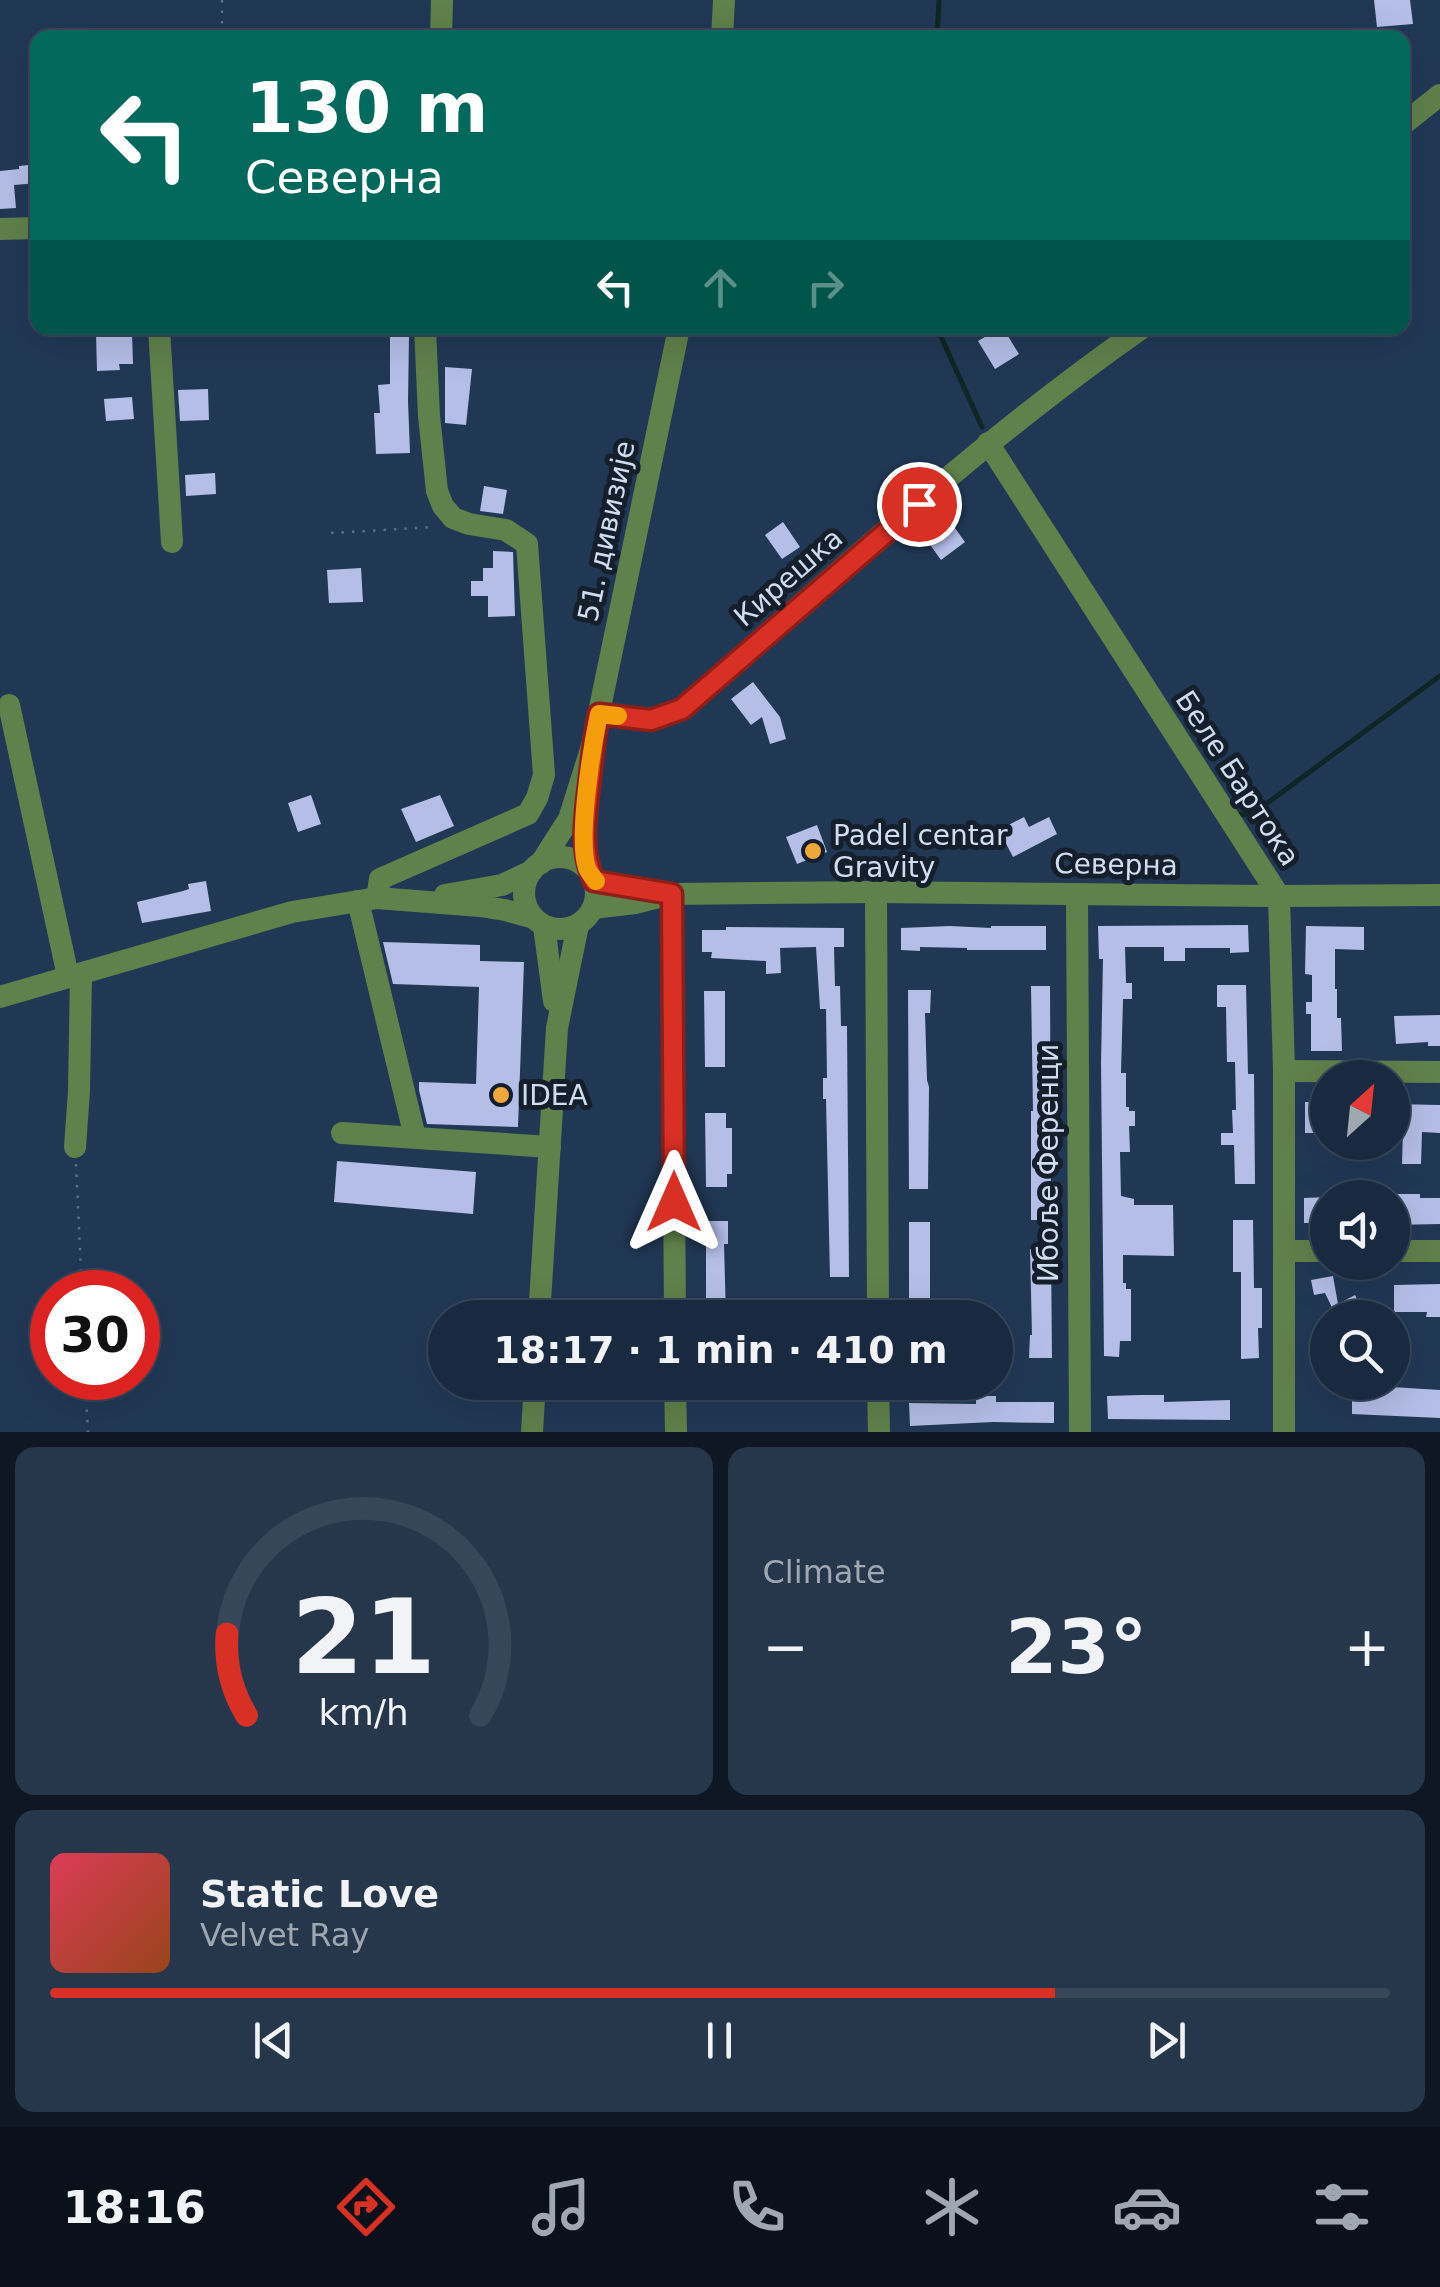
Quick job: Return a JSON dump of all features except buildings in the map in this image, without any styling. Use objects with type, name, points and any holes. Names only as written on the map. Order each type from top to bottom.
[{"type":"street","points":[[440,30],[442,0]]},
{"type":"street","points":[[722,30],[724,0]]},
{"type":"street","points":[[1410,119],[1440,95]]},
{"type":"street","points":[[0,229],[30,228]]},
{"type":"street","points":[[159,335],[172,542]]},
{"type":"street","points":[[415,1138],[367,900],[380,880],[528,814],[544,774],[527,544],[506,530],[454,518],[443,506],[436,491],[425,335]]},
{"type":"street","name":"51. дивизије","points":[[536,867],[569,818],[592,746],[678,335]]},
{"type":"street","name":"Кирешка","points":[[599,714],[651,720],[682,709],[988,443],[1132,335]]},
{"type":"street","name":"Беле Бартока","points":[[988,443],[1279,896],[1284,1070],[1284,1432]]},
{"type":"street","points":[[9,705],[74,975],[79,1091],[76,1146]]},
{"type":"street","name":"51. дивизије","points":[[591,876],[584,824],[592,746]]},
{"type":"street","points":[[417,900],[502,884],[553,858],[578,862],[591,876],[596,894],[586,916],[557,1028],[540,1300]]},
{"type":"street","points":[[536,867],[526,882],[524,895],[527,907],[539,922],[557,1028]]},
{"type":"street","name":"Северна","points":[[591,876],[672,894],[1440,895]]},
{"type":"street","points":[[876,892],[878,1300]]},
{"type":"street","points":[[672,894],[675,1300]]},
{"type":"street","name":"Северна","points":[[586,916],[672,894]]},
{"type":"street","name":"Ибоље Ференци","points":[[1077,894],[1080,1432]]},
{"type":"street","points":[[0,997],[292,912],[367,900],[417,900],[505,910],[558,929],[586,916]]},
{"type":"street","points":[[1284,1070],[1440,1072]]},
{"type":"street","points":[[342,1133],[550,1147]]},
{"type":"street","points":[[1284,1252],[1310,1251]]},
{"type":"street","points":[[1410,1251],[1440,1251]]},
{"type":"street","points":[[532,1432],[534,1400]]},
{"type":"street","points":[[675,1400],[676,1432]]},
{"type":"street","points":[[878,1400],[878,1432]]},
{"type":"path","points":[[222,0],[222,30]]},
{"type":"path","points":[[330,533],[437,527],[454,518]]},
{"type":"path","points":[[76,1146],[81,1270]]},
{"type":"path","points":[[86,1400],[88,1432]]},
{"type":"waterway","points":[[937,30],[939,0]]},
{"type":"waterway","points":[[940,335],[982,427]]},
{"type":"waterway","points":[[1238,814],[1251,815],[1440,676]]},
{"type":"slow traffic","points":[[596,881],[588,870],[584,824],[592,746],[599,714],[618,716]]},
{"type":"place","name":"Padel centar Gravity","points":[[813,851]]},
{"type":"place","name":"IDEA","points":[[501,1095]]},
{"type":"route","points":[[674,1202],[672,894],[594,881],[588,870],[584,824],[599,714],[651,720],[682,709],[919,504]]}]
